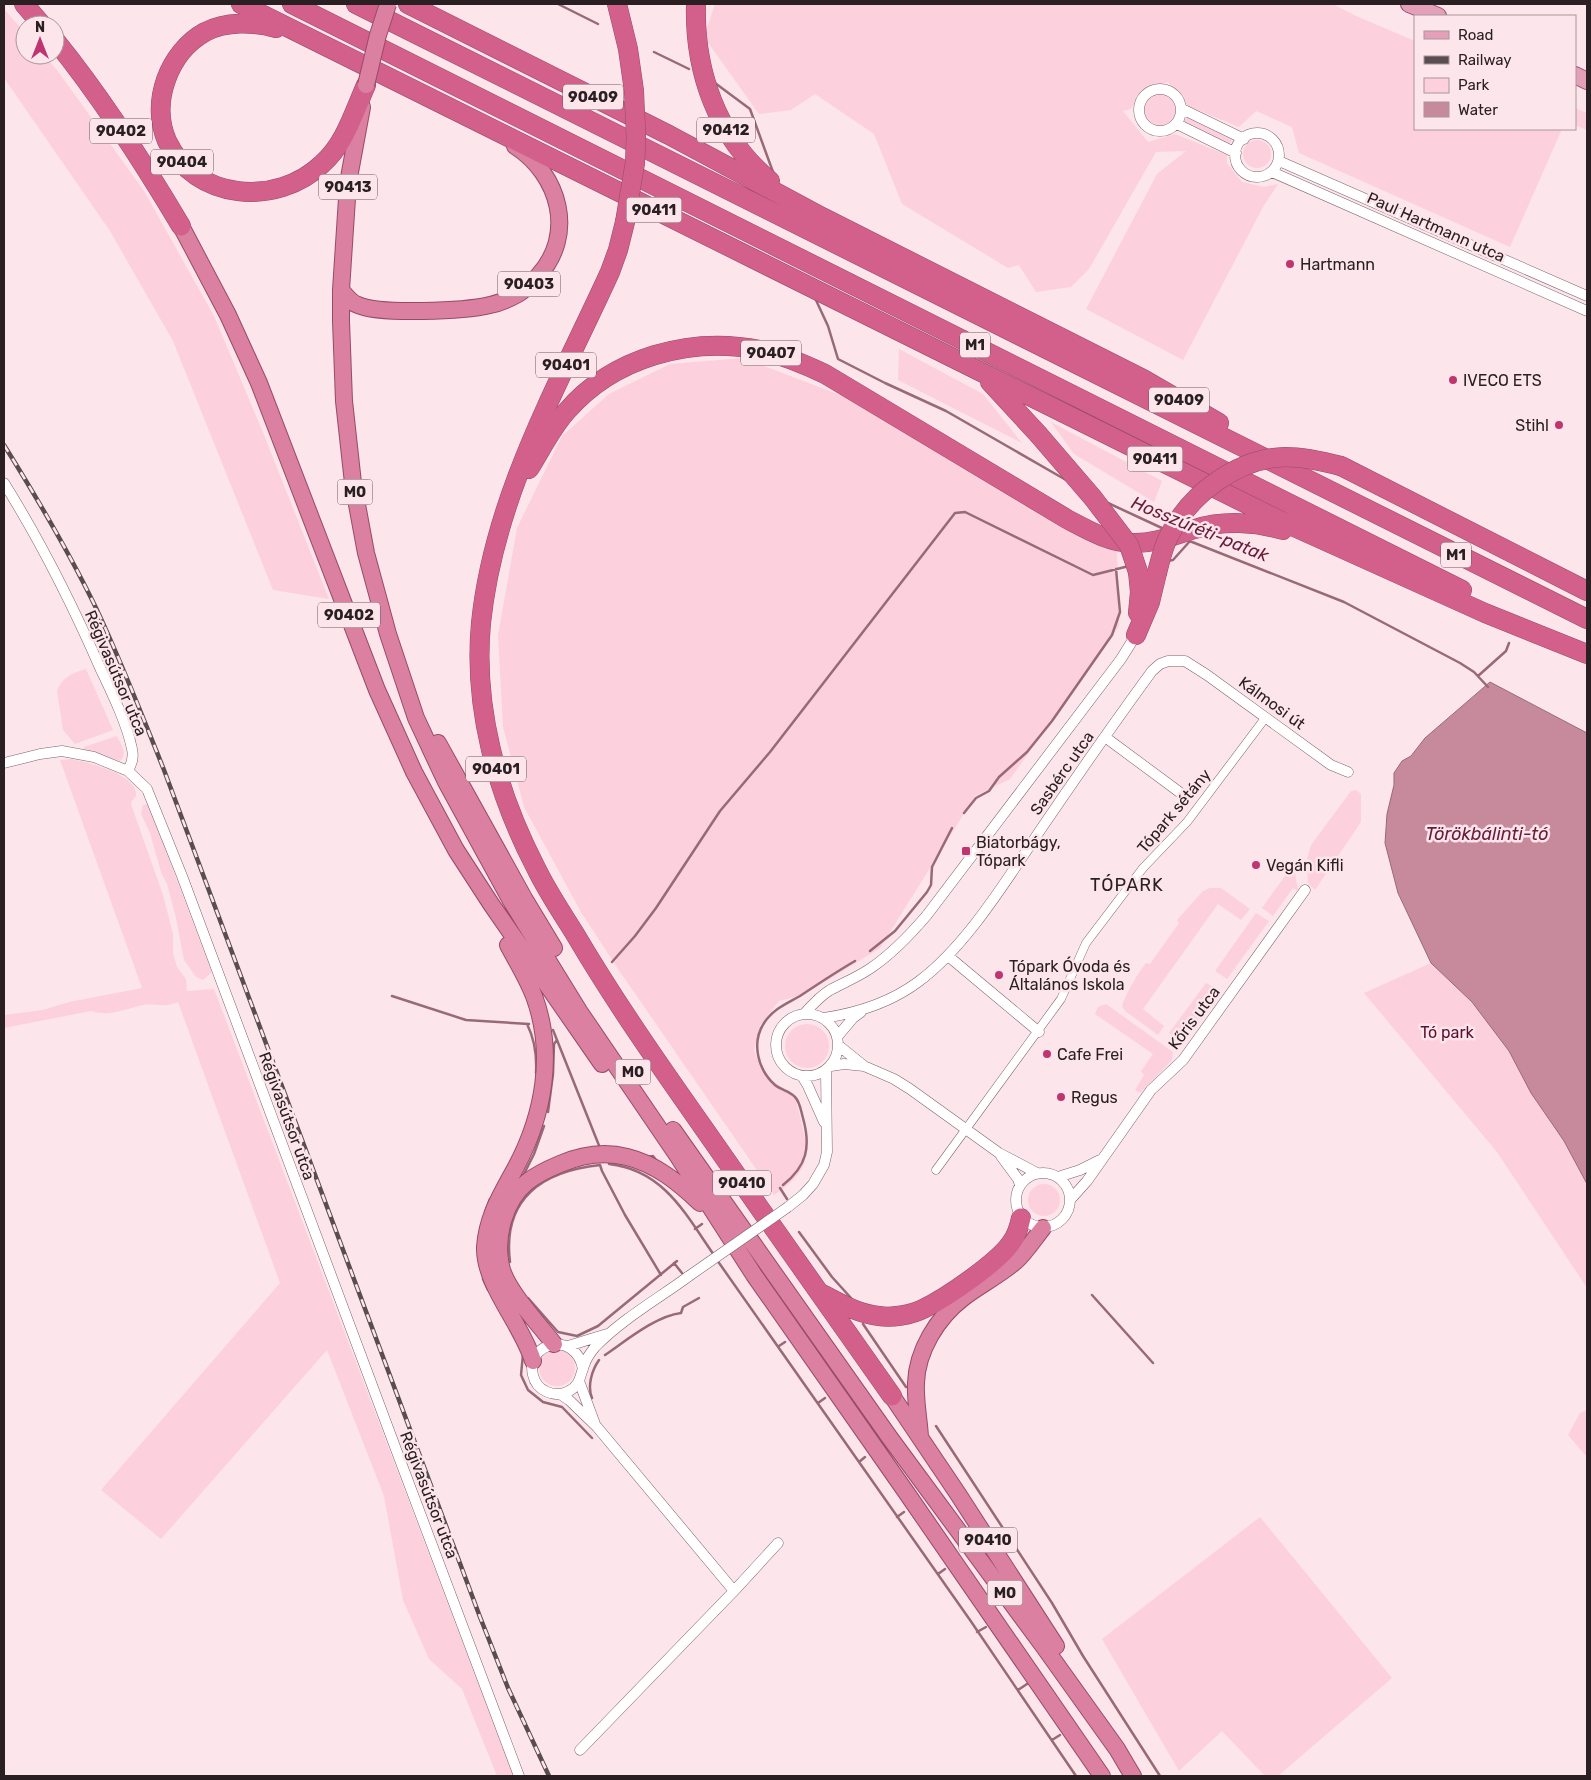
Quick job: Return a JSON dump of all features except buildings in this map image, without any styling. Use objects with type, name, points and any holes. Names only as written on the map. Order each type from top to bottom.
[{"type":"highway","points":[[24,4],[33,15]]},
{"type":"highway","name":"90411","points":[[241,4],[1174,469],[1333,545],[1485,613],[1587,653]]},
{"type":"highway","name":"M1","points":[[292,4],[1587,653]]},
{"type":"highway","name":"M1","points":[[356,4],[1587,619]]},
{"type":"highway","name":"90413","points":[[341,290],[348,183],[366,85],[378,35],[388,4]]},
{"type":"highway","name":"90409","points":[[408,4],[669,135],[822,218],[1143,380],[1289,462],[1327,489]]},
{"type":"highway","name":"90401","points":[[536,869],[510,812],[487,732],[482,698],[481,626],[491,562],[505,509],[532,437],[610,272],[625,222],[635,163],[636,136],[634,91],[628,49],[617,4]]},
{"type":"highway","name":"90412","points":[[696,4],[696,35],[701,68],[717,113],[726,129],[754,168],[822,218]]},
{"type":"highway","name":"90404","points":[[299,33],[263,24],[239,24],[206,32],[181,52],[171,65],[164,82],[161,101],[162,120],[167,140],[186,166],[198,177],[223,189],[252,192],[280,188],[301,180],[311,174],[332,154],[341,140],[366,85]]},
{"type":"highway","name":"90402","points":[[65,54],[111,116],[155,182],[181,226],[228,315],[259,384],[378,690],[410,764],[456,850],[585,1041],[667,1154],[705,1199]]},
{"type":"highway","name":"90403","points":[[341,290],[356,305],[370,309],[419,311],[476,308],[507,300],[520,293],[544,270],[554,253],[558,240],[559,210],[556,196],[538,165],[524,152],[484,126]]},
{"type":"highway","name":"M0","points":[[341,290],[344,401],[357,508],[366,553],[388,634],[416,718],[446,782],[510,899],[579,1010],[672,1147],[754,1275],[1102,1776]]},
{"type":"highway","name":"90407","points":[[505,509],[558,421],[567,410],[600,380],[628,366],[665,352],[719,345],[761,350],[804,364],[824,374],[1094,534],[1130,543],[1170,538],[1197,528],[1232,523],[1271,526],[1333,545]]},
{"type":"highway","points":[[978,371],[1038,434],[1093,498],[1129,545],[1138,572],[1140,592],[1136,635]]},
{"type":"highway","points":[[1136,635],[1150,602],[1168,538],[1177,521],[1190,504],[1213,484],[1240,468],[1260,460],[1283,457],[1313,459],[1341,466],[1587,591]]},
{"type":"highway","name":"M0","points":[[407,687],[525,900],[602,1026],[890,1438],[979,1558],[1116,1749],[1133,1776]]},
{"type":"highway","name":"90410","points":[[536,869],[596,971],[920,1437],[1103,1720],[1116,1749]]},
{"type":"highway","points":[[491,904],[497,926],[534,996],[544,1032],[545,1080],[540,1109],[523,1154],[493,1208],[485,1248],[488,1270],[497,1291],[514,1318],[534,1361]]},
{"type":"highway","points":[[561,1345],[517,1297],[501,1267],[499,1251],[500,1229],[508,1207],[525,1184],[540,1172],[588,1155],[627,1156],[653,1166],[682,1186],[720,1222]]},
{"type":"highway","points":[[819,1292],[845,1306],[866,1314],[895,1316],[922,1309],[959,1287],[992,1262],[1010,1245],[1018,1232],[1022,1218]]},
{"type":"highway","points":[[920,1437],[916,1383],[920,1360],[930,1335],[956,1303],[1018,1259],[1043,1228]]},
{"type":"main road","points":[[1409,4],[1436,15]]},
{"type":"street","points":[[1153,90],[1167,90],[1179,100],[1182,110],[1176,124],[1166,131],[1159,132],[1148,128],[1139,116],[1138,108],[1142,98],[1147,93],[1153,90]]},
{"type":"street","points":[[1182,110],[1244,138]]},
{"type":"street","points":[[1176,124],[1236,152]]},
{"type":"street","points":[[1256,134],[1268,136],[1274,141],[1279,150],[1279,161],[1272,172],[1262,177],[1255,177],[1246,174],[1238,166],[1236,152],[1244,138],[1256,134]]},
{"type":"street","name":"Paul Hartmann utca","points":[[1279,161],[1587,296]]},
{"type":"street","name":"Paul Hartmann utca","points":[[1272,172],[1587,311]]},
{"type":"street","name":"Régivasútsor utca","points":[[4,483],[86,636],[129,736],[133,750],[132,762],[128,771],[147,789],[168,840],[519,1776]]},
{"type":"street","points":[[804,1014],[829,991],[856,978],[889,955],[903,943],[927,916],[1121,659],[1136,635]]},
{"type":"street","name":"Kálmosi út","points":[[1177,660],[1185,661],[1207,675],[1331,765],[1348,772]]},
{"type":"street","name":"Sasbérc utca","points":[[838,1041],[853,1018],[866,1009],[905,991],[920,981],[948,956],[995,897],[1104,737],[1152,671],[1160,664],[1177,660]]},
{"type":"street","name":"Tópark sétány","points":[[936,1170],[965,1128],[1039,1032],[1061,999],[1086,943],[1143,868],[1187,822],[1266,717]]},
{"type":"street","points":[[1104,737],[1186,797]]},
{"type":"street","points":[[4,763],[40,754],[62,751],[94,758],[128,771]]},
{"type":"street","name":"Kőris utca","points":[[1070,1200],[1087,1181],[1150,1090],[1183,1060],[1305,890]]},
{"type":"street","points":[[948,956],[1039,1032]]},
{"type":"street","name":"Sasbérc utca","points":[[824,1018],[866,1009]]},
{"type":"street","points":[[864,1066],[838,1041],[830,1023],[824,1018],[814,1014],[794,1016],[779,1030],[776,1044],[778,1059],[792,1073],[802,1076],[819,1074],[828,1068],[844,1064],[864,1066],[886,1075],[910,1089],[999,1153],[1037,1173],[1051,1174],[1058,1178],[1069,1191],[1068,1212],[1055,1225],[1043,1228],[1031,1226],[1022,1218],[1016,1207],[1015,1200],[1020,1185],[1024,1180],[1037,1173]]},
{"type":"street","points":[[597,1427],[580,1381],[582,1368],[591,1352],[608,1334],[788,1207],[813,1184],[824,1165],[827,1152],[828,1068],[838,1052],[838,1041]]},
{"type":"street","points":[[802,1076],[826,1126]]},
{"type":"street","points":[[999,1153],[1018,1179],[1020,1185]]},
{"type":"street","name":"Kőris utca","points":[[1058,1178],[1101,1160]]},
{"type":"street","points":[[580,1381],[571,1390],[560,1394],[552,1394],[540,1387],[533,1375],[534,1361],[538,1353],[546,1347],[608,1334]]},
{"type":"street","points":[[561,1345],[578,1355],[582,1368]]},
{"type":"street","points":[[560,1394],[569,1400],[597,1427],[734,1591]]},
{"type":"street","points":[[580,1750],[778,1543]]},
{"type":"green space","points":[[715,4],[1333,4],[1414,41],[1414,130],[1562,130],[1510,247],[1299,153],[1292,127],[1256,111],[1239,127],[1188,106],[1168,82],[1143,90],[1131,109],[1123,111],[1148,142],[1175,134],[1227,155],[1227,163],[1242,182],[1264,187],[1278,184],[1263,207],[1183,360],[1086,309],[1157,174],[1186,151],[1156,152],[1089,269],[1071,287],[1036,292],[1019,265],[1008,268],[902,204],[874,134],[815,94],[791,110],[759,114],[704,37]]},
{"type":"green space","points":[[4,9],[15,22],[15,65],[53,65],[57,70],[144,191],[214,316],[262,430],[329,599],[273,590],[173,341],[110,231],[4,78]]},
{"type":"green space","points":[[1160,93],[1172,99],[1178,111],[1172,123],[1160,129],[1148,123],[1142,111],[1148,99]]},
{"type":"green space","points":[[1576,108],[1587,113],[1587,130],[1576,125]]},
{"type":"green space","points":[[1187,116],[1233,138],[1229,145],[1184,122]]},
{"type":"green space","points":[[1257,140],[1267,144],[1271,154],[1267,164],[1257,168],[1247,164],[1243,154],[1247,144]]},
{"type":"green space","points":[[899,349],[983,394],[1022,443],[898,380]]},
{"type":"green space","points":[[743,358],[848,398],[1117,549],[1119,626],[1010,779],[975,796],[880,948],[803,995],[779,1001],[760,1025],[754,1051],[766,1078],[794,1094],[806,1149],[804,1164],[798,1174],[774,1195],[618,969],[581,912],[524,807],[503,727],[498,635],[517,528],[562,436],[609,394],[670,364]]},
{"type":"green space","points":[[1051,422],[1162,481],[1154,502],[1074,454]]},
{"type":"green space","points":[[86,669],[113,730],[75,744],[63,730],[57,691],[68,676]]},
{"type":"green space","points":[[117,736],[124,752],[120,761],[84,751],[84,747]]},
{"type":"green space","points":[[71,759],[99,766],[121,775],[134,788],[136,796],[131,802],[132,807],[163,895],[173,934],[173,953],[177,967],[186,979],[187,991],[214,989],[513,1775],[497,1776],[462,1689],[429,1659],[403,1600],[384,1496],[327,1350],[161,1539],[101,1490],[280,1283],[178,1002],[168,1005],[143,1005],[111,1013],[91,1011],[4,1028],[4,1015],[43,1010],[69,1002],[142,988],[60,760]]},
{"type":"green space","points":[[1356,790],[1361,794],[1361,822],[1315,890],[1308,883],[1307,859],[1311,845],[1351,791]]},
{"type":"green space","points":[[148,804],[211,970],[211,973],[203,980],[196,977],[184,960],[167,884],[161,872],[150,833],[141,814],[143,805]]},
{"type":"green space","points":[[1290,869],[1295,873],[1298,891],[1293,888],[1273,916],[1262,908]]},
{"type":"green space","points":[[1210,888],[1221,888],[1250,909],[1241,920],[1218,904],[1143,1009],[1164,1026],[1158,1035],[1125,1011],[1122,1006],[1139,972],[1146,963],[1150,964],[1179,923],[1177,920],[1203,891]]},
{"type":"green space","points":[[1256,913],[1269,921],[1227,979],[1215,971]]},
{"type":"green space","name":"Tó park","points":[[1431,963],[1472,1002],[1509,1051],[1531,1093],[1564,1141],[1587,1184],[1587,1288],[1497,1152],[1364,993]]},
{"type":"green space","points":[[1206,983],[1219,990],[1182,1042],[1169,1033]]},
{"type":"green space","points":[[1106,1004],[1173,1052],[1172,1060],[1140,1093],[1135,1090],[1144,1075],[1141,1071],[1153,1054],[1095,1014],[1098,1007]]},
{"type":"green space","points":[[811,1024],[823,1030],[828,1038],[828,1054],[823,1062],[815,1067],[803,1068],[791,1062],[786,1054],[785,1042],[791,1030],[799,1025]]},
{"type":"green space","points":[[1044,1184],[1056,1188],[1060,1200],[1056,1212],[1044,1216],[1032,1212],[1028,1200],[1032,1188]]},
{"type":"green space","points":[[557,1350],[569,1356],[575,1368],[569,1380],[557,1386],[545,1380],[539,1368],[545,1356]]},
{"type":"green space","points":[[1587,1410],[1587,1457],[1568,1435],[1580,1413]]},
{"type":"green space","points":[[1260,1517],[1392,1678],[1278,1776],[1265,1776],[1222,1731],[1179,1771],[1102,1639]]},
{"type":"water","name":"Törökbálinti-tó","points":[[1490,682],[1587,733],[1587,1184],[1564,1141],[1531,1093],[1509,1051],[1472,1002],[1431,963],[1398,893],[1385,843],[1387,814],[1394,785],[1394,773],[1402,761],[1411,756],[1425,738]]},
{"type":"waterway","name":"Hosszúréti-patak","points":[[558,4],[598,24]]},
{"type":"waterway","name":"Hosszúréti-patak","points":[[654,52],[689,69]]},
{"type":"waterway","name":"Hosszúréti-patak","points":[[715,83],[750,109],[773,172]]},
{"type":"waterway","name":"Hosszúréti-patak","points":[[815,298],[828,326],[838,359],[946,411],[1066,480]]},
{"type":"waterway","name":"Hosszúréti-patak","points":[[1108,503],[1164,529]]},
{"type":"waterway","points":[[612,962],[656,908],[720,811],[770,752],[955,513],[965,512],[1093,575],[1129,566]]},
{"type":"waterway","name":"Hosszúréti-patak","points":[[1187,540],[1344,602],[1460,663],[1474,672],[1488,687]]},
{"type":"waterway","points":[[1167,561],[1173,560],[1190,541]]},
{"type":"waterway","points":[[964,813],[976,798],[989,791],[999,777],[1027,752],[1052,721],[1112,635],[1120,612],[1116,569]]},
{"type":"waterway","points":[[1478,676],[1506,651],[1509,643]]},
{"type":"waterway","points":[[870,951],[895,931],[927,892],[931,885],[932,867],[952,828]]},
{"type":"waterway","points":[[783,1185],[802,1163],[807,1147],[807,1138],[797,1099],[791,1093],[775,1085],[764,1072],[757,1047],[760,1031],[764,1023],[776,1010],[855,961]]},
{"type":"waterway","points":[[392,996],[466,1020],[529,1024]]},
{"type":"waterway","points":[[527,1024],[535,1048],[536,1073]]},
{"type":"waterway","points":[[553,1030],[600,1148]]},
{"type":"waterway","points":[[548,1112],[553,1074],[554,1044],[557,1040]]},
{"type":"waterway","points":[[523,1176],[534,1154],[544,1126]]},
{"type":"waterway","points":[[647,1157],[653,1156],[656,1160]]},
{"type":"waterway","points":[[609,1164],[628,1168],[645,1175],[659,1185],[683,1210],[714,1255]]},
{"type":"waterway","points":[[510,1262],[509,1240],[513,1221],[520,1205],[531,1192],[544,1181],[561,1174],[579,1168],[600,1165],[625,1215],[661,1275]]},
{"type":"waterway","points":[[780,1188],[787,1199]]},
{"type":"waterway","points":[[485,1212],[490,1199]]},
{"type":"waterway","points":[[695,1229],[702,1224]]},
{"type":"waterway","points":[[799,1232],[832,1277],[851,1298]]},
{"type":"waterway","points":[[717,1260],[970,1620],[1076,1776]]},
{"type":"waterway","points":[[528,1298],[558,1332],[577,1336],[598,1326],[677,1261]]},
{"type":"waterway","points":[[674,1263],[682,1273]]},
{"type":"waterway","points":[[483,1279],[488,1290]]},
{"type":"waterway","points":[[1092,1295],[1153,1363]]},
{"type":"waterway","points":[[605,1355],[652,1324],[671,1315],[681,1313],[683,1307],[699,1298]]},
{"type":"waterway","points":[[863,1324],[906,1387]]},
{"type":"waterway","points":[[779,1346],[785,1342]]},
{"type":"waterway","points":[[523,1354],[521,1375],[528,1390],[543,1402],[562,1407],[592,1438]]},
{"type":"waterway","points":[[592,1398],[591,1378],[599,1360]]},
{"type":"waterway","points":[[818,1403],[825,1398]]},
{"type":"waterway","points":[[936,1426],[1052,1603],[1083,1656],[1160,1776]]},
{"type":"waterway","points":[[859,1462],[865,1457]]},
{"type":"waterway","points":[[897,1517],[904,1512]]},
{"type":"waterway","points":[[938,1574],[945,1569]]},
{"type":"waterway","points":[[977,1632],[986,1627]]},
{"type":"waterway","points":[[1018,1690],[1027,1684]]},
{"type":"waterway","points":[[1052,1740],[1060,1735]]},
{"type":"railway","points":[[4,445],[75,566],[96,608],[131,688],[164,770],[480,1617],[508,1688],[549,1776]]},
{"type":"place","name":"Hartmann","points":[[1290,264]]},
{"type":"place","name":"IVECO ETS","points":[[1453,380]]},
{"type":"place","name":"Stihl","points":[[1559,425]]},
{"type":"place","name":"Biatorbágy, Tópark","points":[[966,851]]},
{"type":"place","name":"Vegán Kifli","points":[[1256,865]]},
{"type":"place","name":"Tópark Óvoda és Általános Iskola","points":[[999,975]]},
{"type":"place","name":"Cafe Frei","points":[[1047,1054]]},
{"type":"place","name":"Regus","points":[[1061,1097]]},
{"type":"district","name":"TÓPARK","points":[[1127,885]]}]
